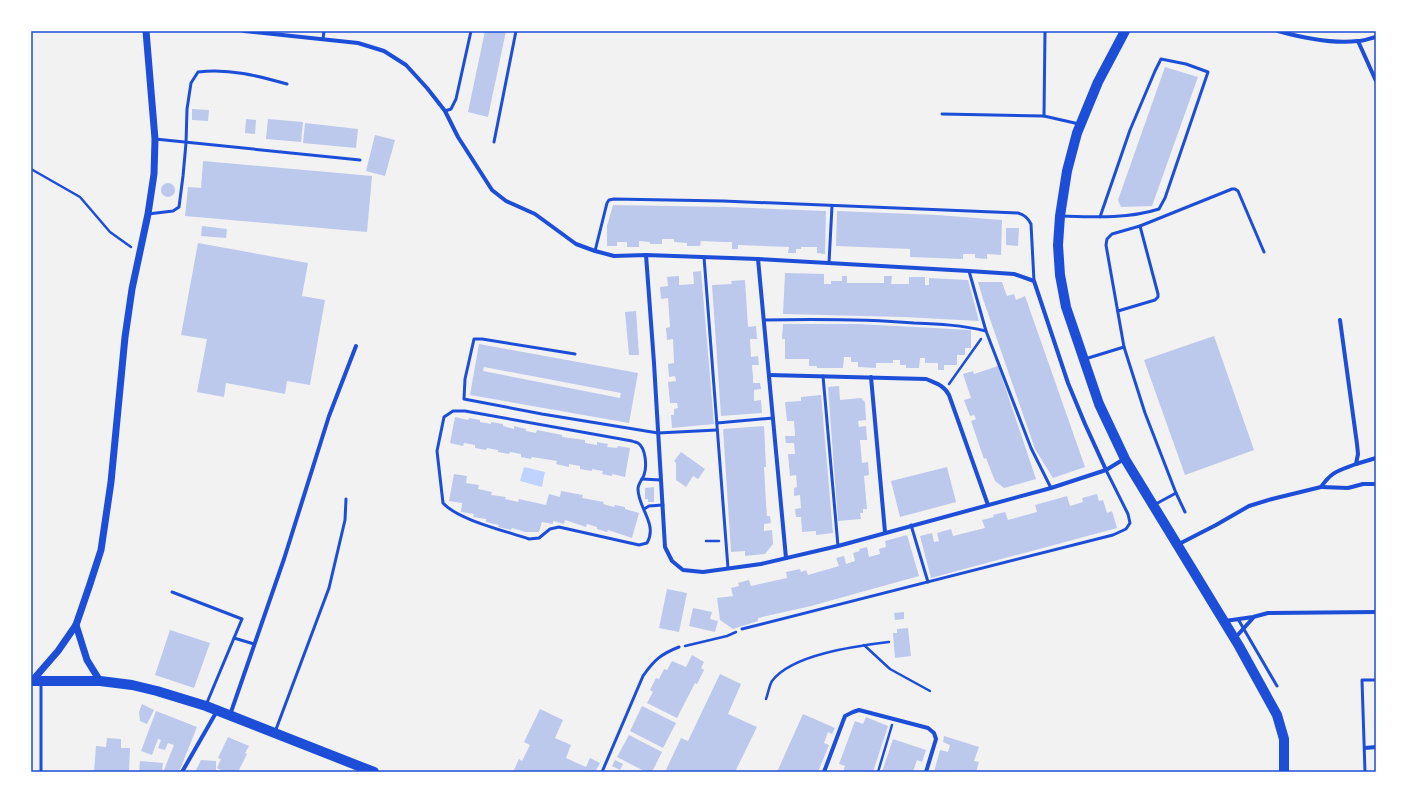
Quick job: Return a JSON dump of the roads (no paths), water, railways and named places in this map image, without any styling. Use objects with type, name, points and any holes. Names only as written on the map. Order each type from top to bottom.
[{"type":"main road","points":[[1115,47],[1119,31]]},
{"type":"main road","points":[[1125,31],[1115,47],[1098,82],[1080,125],[1067,171],[1060,216],[1058,245],[1060,275],[1066,307],[1099,404],[1125,459],[1256,674],[1277,715],[1284,739],[1284,772]]},
{"type":"main road","points":[[35,681],[100,680],[157,691],[206,706],[374,772]]},
{"type":"street","points":[[35,681],[76,625],[100,550],[110,482],[124,337],[148,214],[154,174],[155,139],[146,31]]},
{"type":"street","points":[[244,31],[358,43],[384,51],[406,65],[445,111],[458,137],[492,190],[506,201],[535,214],[576,244],[595,251],[614,256],[646,255],[758,259],[1014,274],[1034,281],[1068,383],[1084,424],[1106,470]]},
{"type":"street","points":[[1278,31],[1304,38],[1332,41],[1358,41],[1376,37]]},
{"type":"street","points":[[1358,41],[1376,81]]},
{"type":"street","points":[[646,255],[665,547],[672,560],[683,570],[703,572],[761,564],[838,546],[1051,488],[1106,470],[1125,459]]},
{"type":"street","points":[[758,259],[786,558]]},
{"type":"street","points":[[1340,320],[1357,444],[1358,454],[1356,464]]},
{"type":"street","points":[[230,716],[284,559],[329,416],[356,346]]},
{"type":"street","points":[[769,375],[926,378],[946,389],[988,505]]},
{"type":"street","points":[[871,377],[885,532]]},
{"type":"street","points":[[1321,487],[1335,472],[1376,458]]},
{"type":"street","points":[[1177,545],[1216,526],[1249,506],[1321,487],[1348,488],[1363,484],[1376,484]]},
{"type":"street","points":[[1224,622],[1268,613],[1376,612]]},
{"type":"street","points":[[1235,639],[1253,617]]},
{"type":"street","points":[[76,625],[87,660],[100,680]]},
{"type":"street","points":[[824,772],[846,716],[860,710],[928,728],[934,733],[936,739],[926,772]]},
{"type":"street","points":[[182,772],[217,711]]},
{"type":"street","points":[[1364,748],[1376,747]]},
{"type":"lane","points":[[323,39],[324,31]]},
{"type":"lane","points":[[445,111],[452,109],[456,99],[471,31]]},
{"type":"lane","points":[[494,142],[516,31]]},
{"type":"lane","points":[[1044,116],[1045,31]]},
{"type":"lane","points":[[1060,216],[1100,217],[1149,212],[1159,209],[1165,198],[1208,72],[1186,64],[1161,59],[1130,130],[1100,217]]},
{"type":"lane","points":[[148,214],[173,211],[179,207],[186,143],[187,109],[191,83],[198,72],[214,70],[252,74],[287,84]]},
{"type":"lane","points":[[942,114],[1044,116],[1080,125]]},
{"type":"lane","points":[[155,139],[360,160]]},
{"type":"lane","points":[[1185,512],[1176,493],[1145,413],[1124,347],[1106,245],[1112,234],[1140,226],[1235,189],[1238,191],[1264,252]]},
{"type":"lane","points":[[595,251],[607,203],[609,200],[614,199],[1018,213],[1029,219],[1031,224],[1034,281]]},
{"type":"lane","points":[[829,263],[832,206]]},
{"type":"lane","points":[[1118,311],[1155,300],[1158,297],[1140,226]]},
{"type":"lane","points":[[704,257],[728,568]]},
{"type":"lane","points":[[970,271],[986,331],[1031,448],[1051,488]]},
{"type":"lane","points":[[764,320],[835,319],[966,326],[986,331]]},
{"type":"lane","points":[[575,354],[474,339],[465,379],[464,399],[542,414],[658,433],[718,430]]},
{"type":"lane","points":[[1084,359],[1124,347]]},
{"type":"lane","points":[[823,376],[838,546]]},
{"type":"lane","points":[[452,411],[465,411],[639,443],[643,449],[645,469],[638,489],[644,509],[650,523],[650,538],[647,543],[639,545],[559,527],[550,529],[539,538],[529,538],[461,516],[449,509],[443,503],[437,451],[444,417],[452,411]]},
{"type":"lane","points":[[717,422],[773,418]]},
{"type":"lane","points":[[742,629],[1113,535],[1126,529],[1130,523],[1128,514],[1106,470]]},
{"type":"lane","points":[[642,479],[661,480]]},
{"type":"lane","points":[[1153,506],[1176,493]]},
{"type":"lane","points":[[275,734],[328,588],[345,520],[346,499]]},
{"type":"lane","points":[[644,509],[649,506],[663,505]]},
{"type":"lane","points":[[911,526],[928,582]]},
{"type":"lane","points":[[172,592],[242,619],[206,706]]},
{"type":"lane","points":[[1238,620],[1277,686]]},
{"type":"lane","points":[[234,638],[254,644]]},
{"type":"lane","points":[[602,772],[643,676],[652,663],[664,653],[679,647]]},
{"type":"lane","points":[[1365,772],[1362,680],[1376,680]]},
{"type":"lane","points":[[35,681],[41,772]]},
{"type":"water","points":[[524,467],[545,472],[542,487],[520,481]]}]
